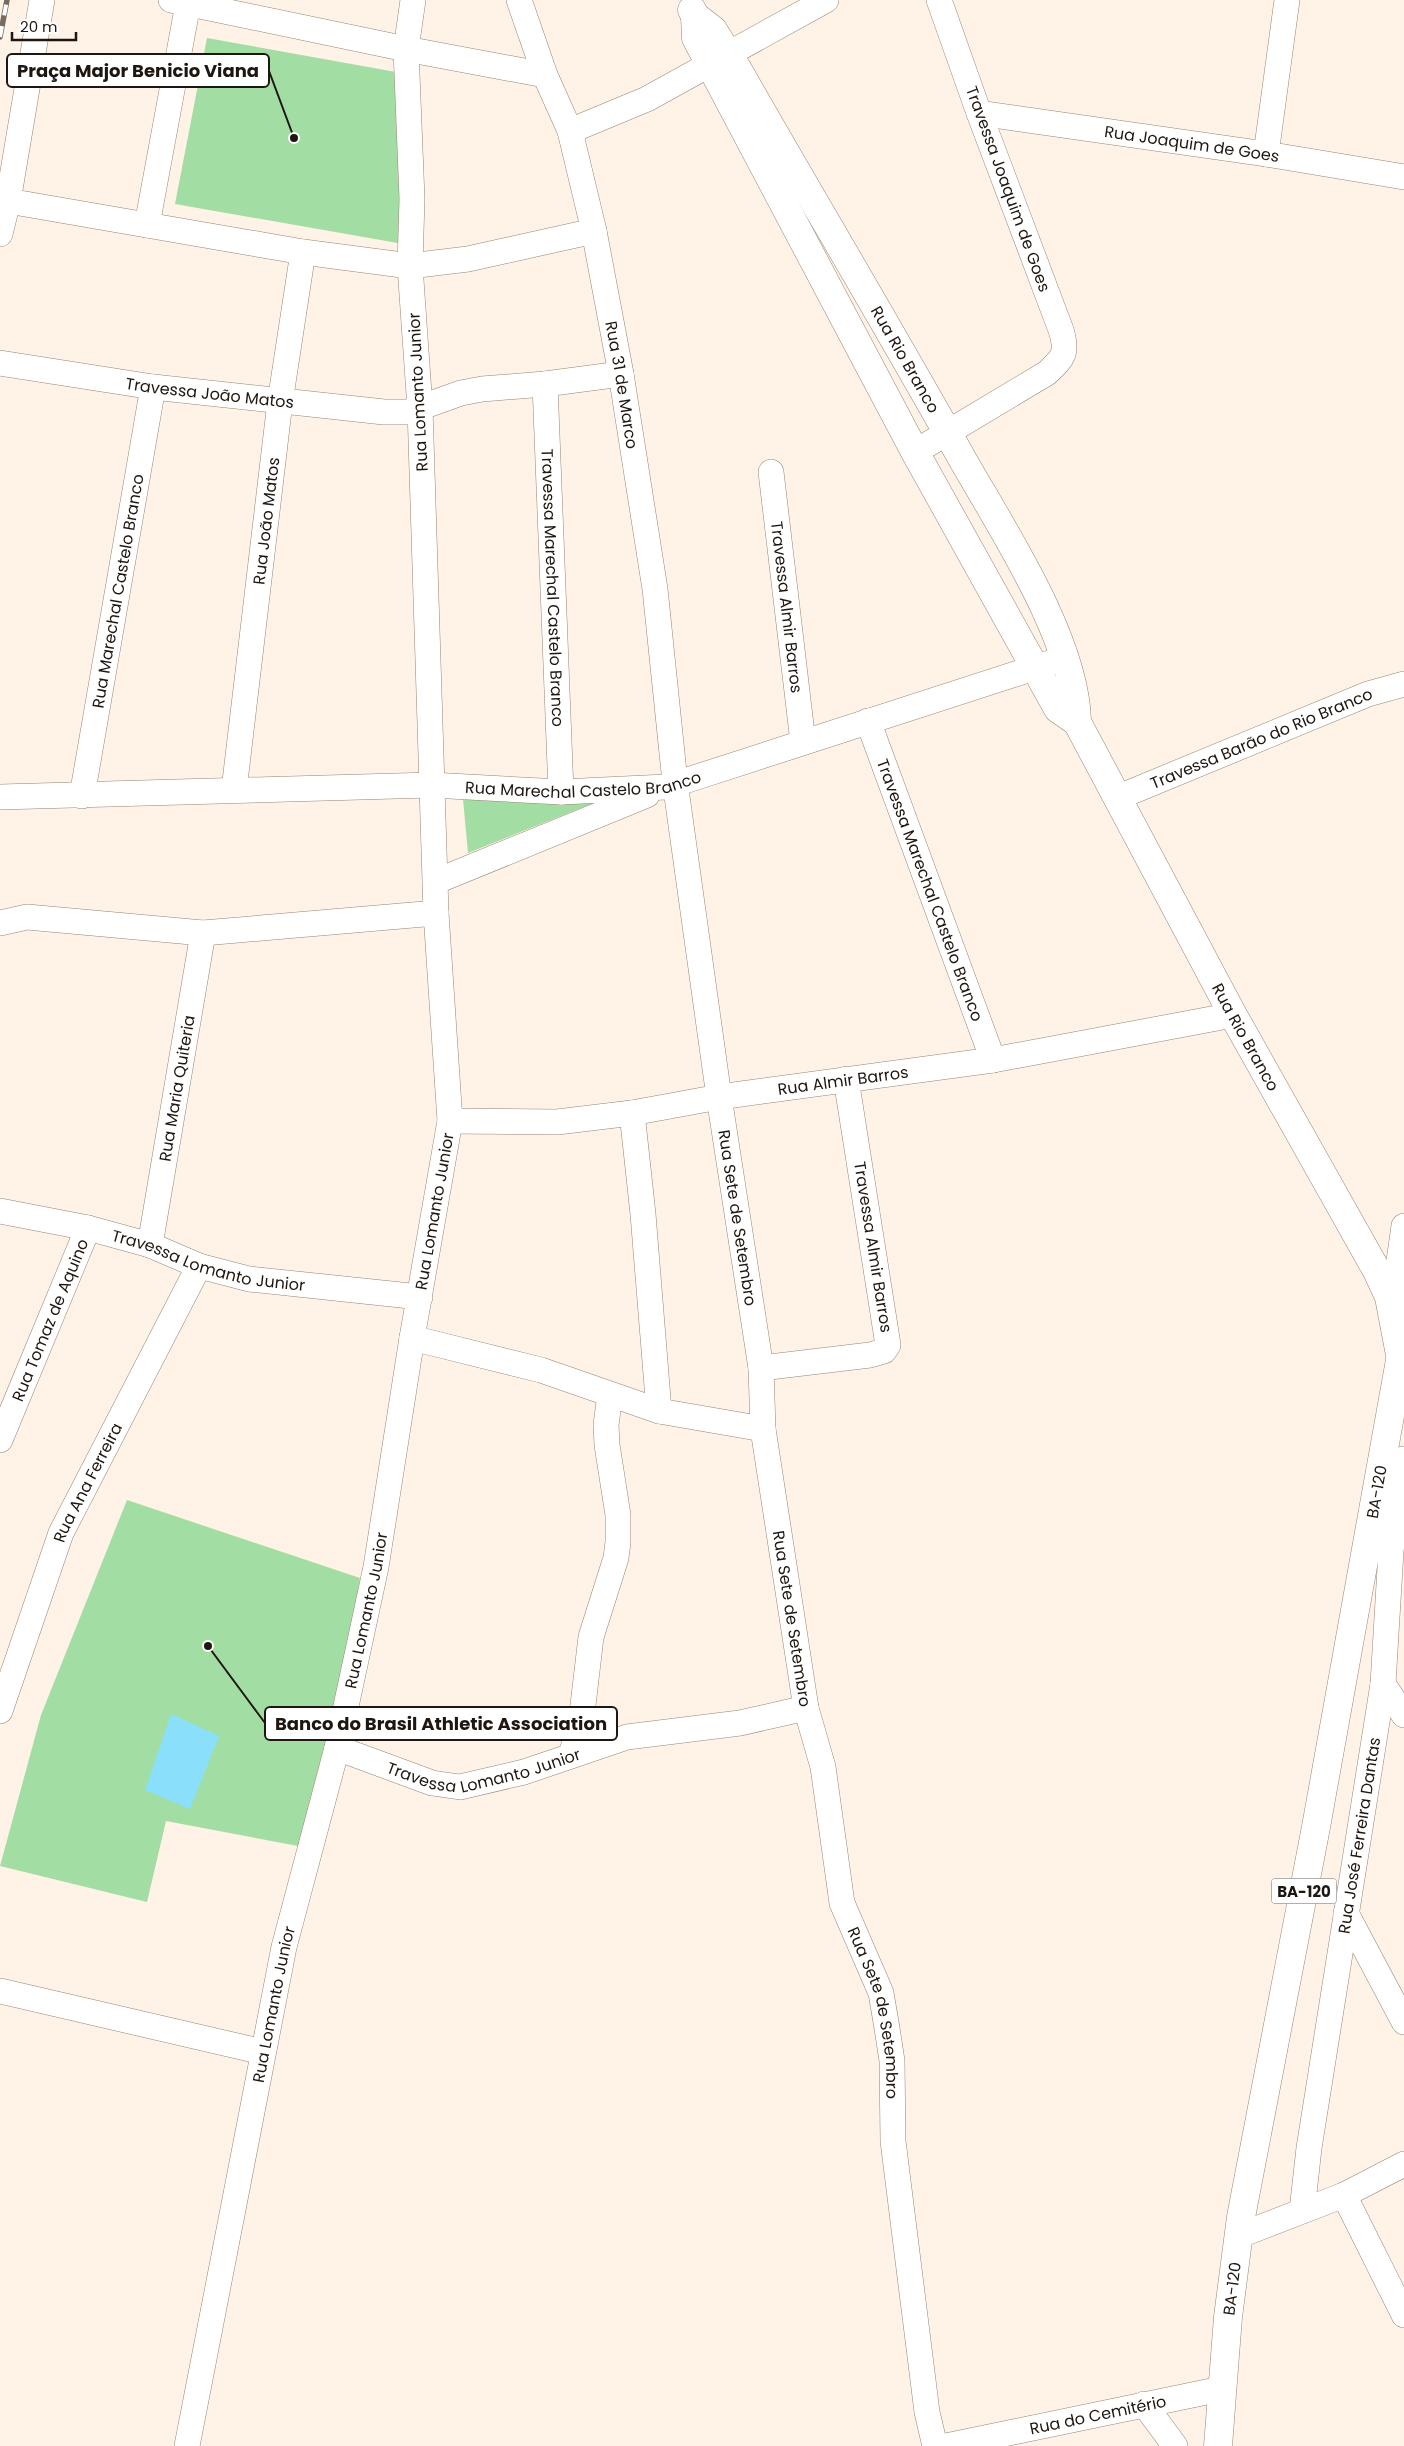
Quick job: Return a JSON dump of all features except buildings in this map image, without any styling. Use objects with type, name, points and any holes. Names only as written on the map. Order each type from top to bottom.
[{"type":"main road","name":"Rua Rio Branco","points":[[691,8],[696,38],[719,60],[849,258],[1033,586],[1065,658],[1077,702],[1077,722]]},
{"type":"main road","name":"Rua Rio Branco","points":[[719,60],[914,452],[1058,709],[1077,722],[1119,797],[1233,1015],[1377,1271],[1389,1297],[1402,1346]]},
{"type":"main road","name":"BA-120","points":[[1218,2446],[1220,2388],[1238,2236],[1316,1827],[1397,1456],[1402,1346]]},
{"type":"street","points":[[0,234],[8,202],[42,0]]},
{"type":"street","name":"Rua Lomanto Junior","points":[[187,2446],[284,1947],[337,1748],[376,1567],[412,1338],[450,1121],[436,913],[437,881],[431,785],[420,408],[410,266],[412,199],[406,49],[413,0]]},
{"type":"street","name":"Rua 31 de Marco","points":[[519,0],[545,75],[570,131],[594,231],[621,374],[655,589],[670,785]]},
{"type":"street","points":[[570,131],[647,99],[826,0]]},
{"type":"street","name":"Travessa Joaquim de Goes","points":[[914,452],[948,434],[1047,373],[1062,360],[1065,353],[1065,343],[978,113],[939,0]]},
{"type":"street","points":[[1266,154],[1287,0]]},
{"type":"street","points":[[147,225],[180,2],[406,49],[545,75]]},
{"type":"street","name":"Rua Joaquim de Goes","points":[[978,113],[1266,154],[1404,177]]},
{"type":"street","points":[[8,202],[303,252],[410,266],[468,259],[594,231]]},
{"type":"street","name":"Rua João Matos","points":[[234,790],[280,402],[303,252]]},
{"type":"street","name":"Travessa João Matos","points":[[0,363],[153,387],[384,412],[408,412],[461,393],[482,389],[544,384],[621,374]]},
{"type":"street","name":"Travessa Marechal Castelo Branco","points":[[544,384],[561,792]]},
{"type":"street","name":"Rua Marechal Castelo Branco","points":[[82,796],[153,387]]},
{"type":"street","name":"Travessa Almir Barros","points":[[771,472],[803,742]]},
{"type":"street","name":"Rua Marechal Castelo Branco","points":[[0,797],[431,785],[561,792],[670,785],[1065,658]]},
{"type":"street","name":"Travessa Barão do Rio Branco","points":[[1119,797],[1368,694],[1404,684]]},
{"type":"street","name":"Travessa Marechal Castelo Branco","points":[[868,721],[993,1060]]},
{"type":"street","points":[[437,881],[670,785]]},
{"type":"street","name":"Rua Sete de Setembro","points":[[670,785],[761,1368],[763,1429],[806,1708],[823,1768],[842,1903],[882,1993],[892,2061],[893,2141],[927,2412],[935,2446]]},
{"type":"street","points":[[0,923],[27,917],[203,933],[436,913]]},
{"type":"street","name":"Rua Maria Quiteria","points":[[150,1245],[203,933]]},
{"type":"street","name":"Rua Almir Barros","points":[[450,1121],[557,1122],[632,1113],[719,1097],[993,1060],[1233,1015]]},
{"type":"street","name":"Travessa Almir Barros","points":[[761,1368],[870,1355],[884,1351],[888,1345],[846,1079]]},
{"type":"street","points":[[632,1113],[644,1214],[658,1411]]},
{"type":"street","name":"Travessa Lomanto Junior","points":[[0,1211],[88,1228],[150,1245],[189,1260],[199,1266],[249,1279],[420,1297]]},
{"type":"street","points":[[1392,1310],[1404,1226]]},
{"type":"street","name":"Rua Tomaz de Aquino","points":[[0,1440],[88,1228]]},
{"type":"street","name":"Rua Ana Ferreira","points":[[0,1711],[61,1533],[199,1266]]},
{"type":"street","points":[[412,1338],[541,1370],[658,1411],[763,1429]]},
{"type":"street","points":[[571,1755],[584,1703],[591,1637],[616,1558],[618,1542],[618,1515],[607,1445],[607,1418],[610,1395]]},
{"type":"street","name":"Rua José Ferreira Dantas","points":[[1302,2211],[1311,2138],[1383,1684],[1397,1456]]},
{"type":"street","points":[[1383,1684],[1404,1715]]},
{"type":"street","name":"Travessa Lomanto Junior","points":[[337,1748],[432,1783],[460,1787],[524,1772],[627,1736],[740,1722],[806,1708]]},
{"type":"street","points":[[1346,1913],[1404,2022]]},
{"type":"street","points":[[0,1991],[263,2052]]},
{"type":"street","points":[[1238,2236],[1344,2195],[1404,2164]]},
{"type":"street","points":[[1344,2195],[1404,2315]]},
{"type":"street","name":"Rua do Cemitério","points":[[946,2446],[1220,2388]]},
{"type":"street","points":[[1144,2404],[1175,2446]]},
{"type":"green space","points":[[207,38],[396,72],[409,245],[175,204]]},
{"type":"green space","points":[[463,799],[601,800],[468,853]]},
{"type":"green space","points":[[127,1500],[360,1578],[314,1849],[166,1821],[147,1902],[0,1866],[41,1715]]},
{"type":"water","points":[[171,1714],[219,1736],[190,1809],[145,1790]]},
{"type":"railway","points":[[0,37],[7,0]]},
{"type":"place","name":"Praça Major Benicio Viana","points":[[294,138]]},
{"type":"place","name":"Banco do Brasil Athletic Association","points":[[208,1646]]}]
